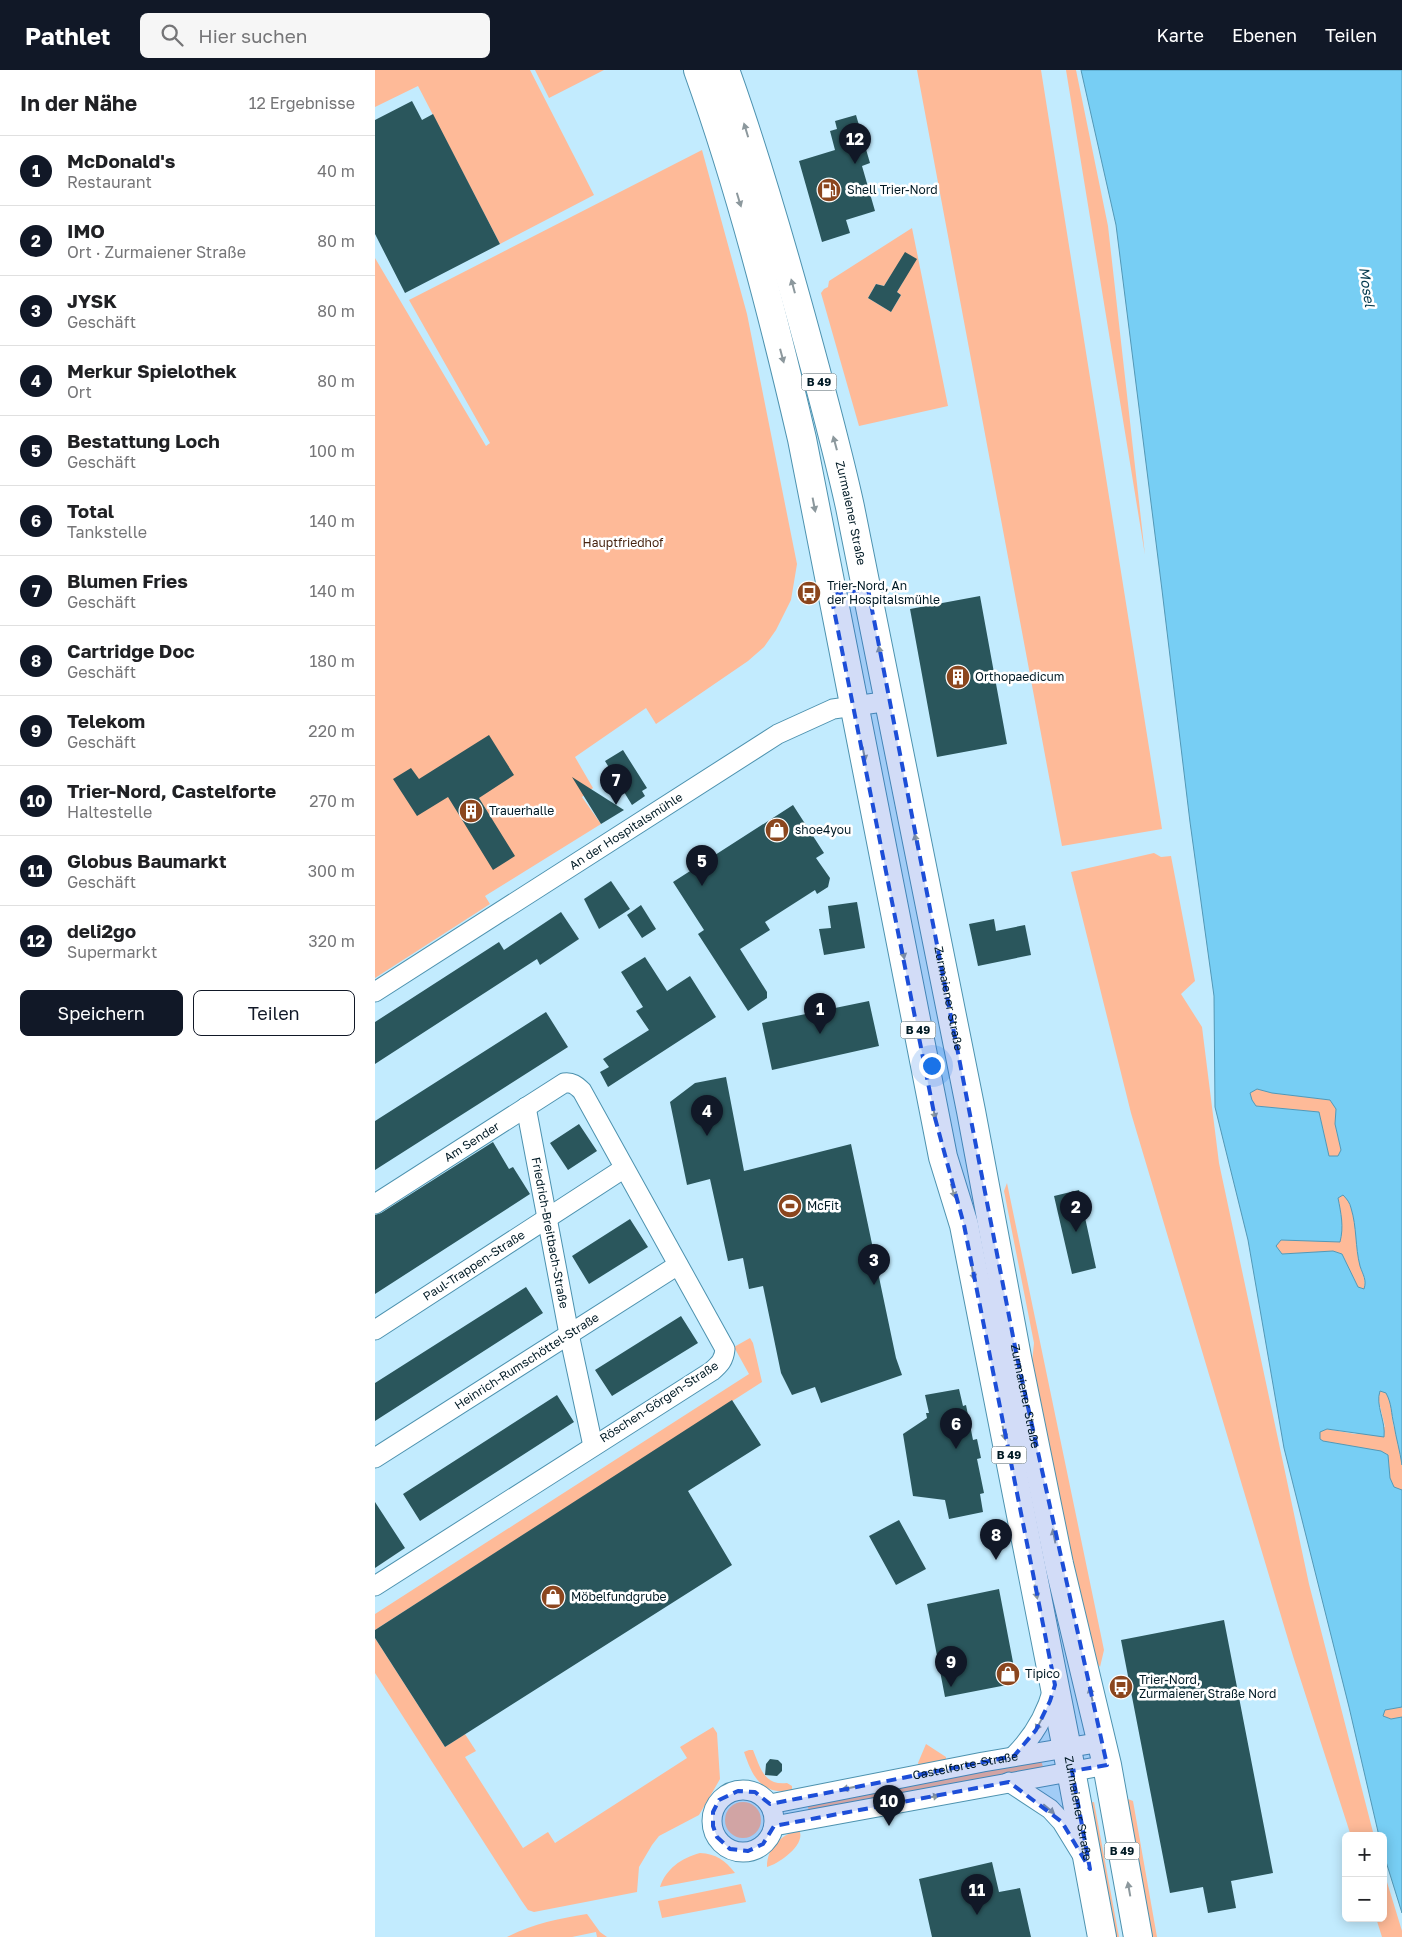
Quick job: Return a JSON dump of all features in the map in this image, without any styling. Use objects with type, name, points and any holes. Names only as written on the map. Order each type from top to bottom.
[{"type":"main road","name":"Zurmaiener Straße","points":[[698,70],[741,206],[802,439],[831,595],[943,1156],[964,1225],[1070,1760],[1102,1937]]},
{"type":"main road","name":"Zurmaiener Straße","points":[[725,70],[743,121],[789,272],[839,457],[969,1102],[1017,1358],[1059,1564],[1104,1753],[1138,1937]]},
{"type":"main road","points":[[831,595],[867,589]]},
{"type":"street","name":"An der Hospitalsmühle","points":[[375,992],[778,734],[833,709],[889,701]]},
{"type":"street","name":"Am Sender","points":[[375,1204],[526,1107],[570,1082]]},
{"type":"street","name":"Röschen-Görgen-Straße","points":[[375,1586],[712,1370],[721,1364],[724,1357],[725,1349],[723,1342],[623,1169],[581,1091],[570,1082]]},
{"type":"street","name":"Friedrich-Breitbach-Straße","points":[[526,1107],[569,1334],[593,1446]]},
{"type":"street","name":"Paul-Trappen-Straße","points":[[375,1330],[623,1169]]},
{"type":"street","name":"Heinrich-Rumschöttel-Straße","points":[[375,1458],[678,1265]]},
{"type":"street","points":[[1014,1756],[1036,1730],[1050,1701],[1055,1685]]},
{"type":"street","name":"Castelforte-Straße","points":[[774,1826],[1009,1782],[1070,1760],[1104,1753]]},
{"type":"street","name":"Castelforte-Straße","points":[[770,1804],[1014,1756],[1070,1760]]},
{"type":"street","name":"Castelforte-Straße","points":[[1009,1782],[1050,1809],[1062,1822],[1090,1869]]},
{"type":"street","points":[[743,1790],[761,1795],[770,1804],[775,1820],[774,1826],[763,1844],[757,1848],[739,1852],[730,1849],[721,1842],[713,1826],[713,1812],[719,1800],[730,1793],[743,1790]]},
{"type":"highlighted area","points":[[868,589],[1017,1357],[1107,1765],[1072,1771],[1090,1869],[1062,1822],[1009,1782],[774,1826],[763,1844],[748,1851],[730,1849],[717,1837],[713,1826],[713,1812],[719,1800],[738,1791],[755,1792],[770,1804],[1014,1756],[1036,1730],[1050,1701],[1055,1685],[964,1225],[935,1118],[831,595]]},
{"type":"green space","points":[[375,70],[530,70],[594,195],[500,244],[418,86],[375,107]]},
{"type":"green space","points":[[535,70],[604,70],[549,98]]},
{"type":"green space","points":[[917,70],[1041,70],[1162,829],[1062,846]]},
{"type":"green space","points":[[1066,70],[1076,70],[1108,226],[1145,555]]},
{"type":"green space","name":"Hauptfriedhof","points":[[702,150],[747,314],[797,564],[791,600],[776,630],[764,647],[748,661],[656,724],[646,708],[575,757],[593,788],[582,797],[601,824],[485,896],[490,904],[375,978],[375,258],[486,446],[490,443],[409,300]]},
{"type":"green space","points":[[912,228],[948,406],[859,426],[821,293],[828,287],[829,281]],"holes":[[[891,275],[903,282],[897,292],[901,295],[891,312],[868,298],[876,284],[884,286]]]},
{"type":"green space","points":[[1154,853],[1161,857],[1171,856],[1195,981],[1181,994],[1202,1027],[1219,1163],[1309,1584],[1373,1832],[1350,1832],[1293,1656],[1131,1113],[1071,872]]},
{"type":"green space","points":[[1257,1088],[1272,1093],[1330,1100],[1336,1109],[1335,1124],[1341,1150],[1338,1157],[1329,1156],[1319,1112],[1256,1106],[1250,1093]]},
{"type":"green space","points":[[1007,1183],[1104,1650],[1100,1667],[1092,1656],[1031,1373],[1034,1343],[1004,1191]]},
{"type":"green space","points":[[1343,1194],[1349,1202],[1353,1215],[1358,1259],[1364,1280],[1364,1289],[1358,1287],[1342,1254],[1333,1251],[1282,1254],[1276,1246],[1281,1240],[1340,1241],[1342,1225],[1338,1198]]},
{"type":"green space","points":[[750,1338],[753,1343],[762,1382],[375,1630],[375,1614],[749,1374],[734,1347]]},
{"type":"green space","points":[[1380,1391],[1387,1393],[1391,1404],[1393,1424],[1402,1465],[1402,1490],[1394,1488],[1390,1479],[1388,1455],[1320,1439],[1320,1431],[1327,1429],[1355,1434],[1385,1427],[1378,1398]]},
{"type":"green space","points":[[375,1638],[445,1747],[465,1734],[476,1751],[465,1757],[523,1848],[548,1832],[555,1843],[687,1758],[680,1747],[713,1727],[717,1733],[720,1779],[699,1815],[659,1836],[652,1845],[639,1867],[637,1892],[534,1912],[528,1910],[375,1673]]},
{"type":"green space","points":[[1402,1707],[1402,1717],[1391,1719],[1383,1717],[1385,1710]]},
{"type":"green space","points":[[926,1744],[946,1757],[946,1761],[919,1765],[918,1763]]},
{"type":"green space","points":[[753,1750],[761,1769],[768,1778],[773,1782],[787,1783],[792,1786],[792,1791],[773,1790],[760,1782],[755,1777],[744,1752]]},
{"type":"green space","points":[[1041,1760],[1043,1767],[809,1811],[807,1804]]},
{"type":"green space","points":[[1123,1797],[1133,1801],[1157,1937],[1149,1937]]},
{"type":"green space","points":[[743,1802],[750,1803],[756,1807],[760,1813],[760,1827],[756,1833],[750,1837],[743,1838],[736,1837],[730,1833],[726,1827],[725,1820],[726,1813],[730,1807],[736,1803]]},
{"type":"green space","points":[[1094,1802],[1119,1937],[1110,1937],[1085,1803]]},
{"type":"green space","points":[[799,1830],[799,1841],[791,1853],[767,1867],[769,1853],[776,1843],[786,1835]]},
{"type":"green space","points":[[700,1853],[720,1858],[735,1873],[660,1887],[666,1875],[675,1865]]},
{"type":"green space","points":[[1387,1882],[1402,1931],[1402,1937],[1382,1937],[1377,1922],[1387,1922]]},
{"type":"green space","points":[[741,1884],[746,1902],[662,1918],[658,1901]]},
{"type":"green space","points":[[587,1914],[600,1932],[607,1937],[597,1937],[596,1932],[572,1937],[507,1937],[546,1922]]},
{"type":"water","name":"Mosel","points":[[1081,70],[1402,70],[1402,1465],[1389,1401],[1386,1393],[1380,1391],[1379,1402],[1384,1425],[1384,1437],[1327,1429],[1320,1432],[1320,1439],[1381,1451],[1388,1455],[1390,1478],[1394,1487],[1402,1490],[1402,1707],[1385,1710],[1383,1716],[1391,1719],[1402,1717],[1402,1913],[1387,1865],[1387,1832],[1378,1832],[1349,1707],[1284,1448],[1248,1240],[1215,1107],[1214,996],[1190,822],[1116,225]],"holes":[[[1257,1089],[1272,1093],[1330,1100],[1336,1109],[1335,1124],[1341,1150],[1338,1156],[1329,1156],[1319,1112],[1256,1106],[1250,1093]],[[1343,1195],[1349,1203],[1353,1215],[1358,1259],[1365,1280],[1364,1289],[1358,1287],[1342,1254],[1333,1251],[1282,1254],[1276,1246],[1281,1240],[1340,1242],[1342,1225],[1338,1198]]]},
{"type":"building","points":[[412,101],[422,120],[433,114],[500,244],[405,293],[375,234],[375,120]]},
{"type":"building","points":[[856,115],[870,163],[862,166],[875,211],[846,220],[850,233],[822,242],[799,161],[835,150],[830,131],[837,129],[835,121]]},
{"type":"building","points":[[905,252],[917,259],[897,292],[901,295],[891,312],[868,298],[876,284],[884,286]]},
{"type":"building","name":"Orthopaedicum","points":[[980,596],[1007,744],[937,757],[910,609]]},
{"type":"building","name":"Trauerhalle","points":[[489,735],[514,775],[479,798],[515,856],[493,870],[448,797],[417,816],[393,779],[411,768],[419,779]]},
{"type":"building","points":[[623,750],[647,788],[642,791],[645,796],[632,805],[605,761]]},
{"type":"building","points":[[572,777],[624,810],[601,824]]},
{"type":"building","points":[[793,805],[824,853],[816,858],[830,878],[828,887],[817,894],[815,890],[765,922],[770,930],[740,949],[767,992],[767,998],[748,1011],[698,934],[704,930],[673,882]]},
{"type":"building","points":[[611,881],[630,909],[599,929],[584,899]]},
{"type":"building","points":[[857,902],[865,948],[824,955],[819,929],[831,928],[828,906]]},
{"type":"building","points":[[641,905],[656,929],[642,938],[627,915]]},
{"type":"building","points":[[561,912],[579,939],[540,965],[537,959],[375,1064],[375,1022],[499,942],[504,950]]},
{"type":"building","points":[[994,919],[996,931],[1025,925],[1031,955],[978,966],[969,924]]},
{"type":"building","points":[[645,957],[667,991],[690,976],[716,1017],[608,1087],[600,1072],[609,1067],[603,1059],[649,1030],[636,1011],[643,1007],[621,972]]},
{"type":"building","points":[[869,1001],[879,1046],[772,1070],[762,1023]]},
{"type":"building","points":[[546,1012],[568,1047],[375,1170],[375,1121]]},
{"type":"building","points":[[726,1077],[744,1171],[851,1144],[896,1358],[902,1375],[821,1403],[815,1387],[792,1395],[781,1373],[763,1286],[749,1289],[743,1258],[728,1261],[710,1179],[687,1185],[670,1102],[695,1083]]},
{"type":"building","points":[[579,1124],[597,1151],[568,1170],[550,1143]]},
{"type":"building","points":[[493,1142],[509,1169],[513,1167],[530,1194],[375,1294],[375,1215]]},
{"type":"building","points":[[1079,1190],[1096,1268],[1072,1274],[1054,1196]]},
{"type":"building","points":[[630,1219],[648,1247],[589,1284],[572,1256]]},
{"type":"building","points":[[526,1287],[543,1313],[375,1421],[375,1383]]},
{"type":"building","points":[[681,1316],[698,1343],[612,1396],[595,1370]]},
{"type":"building","points":[[959,1389],[963,1406],[966,1405],[973,1440],[977,1439],[981,1458],[977,1459],[984,1493],[980,1494],[983,1512],[949,1519],[945,1500],[913,1496],[903,1434],[927,1418],[926,1413],[929,1413],[925,1395]]},
{"type":"building","points":[[557,1395],[574,1422],[420,1521],[403,1494]]},
{"type":"building","name":"Möbelfundgrube","points":[[732,1400],[761,1445],[688,1491],[732,1565],[445,1747],[375,1638],[375,1630]]},
{"type":"building","points":[[375,1502],[405,1548],[375,1568]]},
{"type":"building","points":[[899,1520],[926,1569],[896,1585],[869,1536]]},
{"type":"building","points":[[999,1589],[1017,1683],[945,1697],[927,1604]]},
{"type":"building","points":[[1224,1620],[1273,1873],[1231,1881],[1236,1908],[1208,1913],[1203,1887],[1170,1893],[1121,1640]]},
{"type":"building","points":[[770,1759],[778,1760],[782,1764],[782,1771],[777,1776],[765,1775],[766,1764]]},
{"type":"building","points":[[992,1862],[999,1892],[1020,1888],[1031,1937],[932,1937],[919,1879]]},
{"type":"place","name":"deli2go","points":[[855,164]]},
{"type":"place","name":"Shell Trier-Nord","points":[[829,190]]},
{"type":"place","name":"Trier-Nord, An der Hospitalsmühle","points":[[809,593]]},
{"type":"place","name":"Orthopaedicum","points":[[958,677]]},
{"type":"place","name":"Blumen Fries","points":[[616,805]]},
{"type":"place","name":"Trauerhalle","points":[[471,811]]},
{"type":"place","name":"shoe4you","points":[[777,830]]},
{"type":"place","name":"Bestattung Loch","points":[[702,886]]},
{"type":"place","name":"McDonald's","points":[[820,1034]]},
{"type":"place","name":"Merkur Spielothek","points":[[707,1136]]},
{"type":"place","name":"McFit","points":[[790,1206]]},
{"type":"place","name":"IMO","points":[[1076,1232]]},
{"type":"place","name":"JYSK","points":[[874,1285]]},
{"type":"place","name":"Total","points":[[956,1449]]},
{"type":"place","name":"Cartridge Doc","points":[[996,1560]]},
{"type":"place","name":"Möbelfundgrube","points":[[553,1597]]},
{"type":"place","name":"Tipico","points":[[1008,1674]]},
{"type":"place","name":"Telekom","points":[[951,1687]]},
{"type":"place","name":"Trier-Nord, Zurmaiener Straße Nord","points":[[1121,1687]]},
{"type":"place","name":"Trier-Nord, Castelforte","points":[[889,1826]]},
{"type":"place","name":"Globus Baumarkt","points":[[977,1915]]}]
